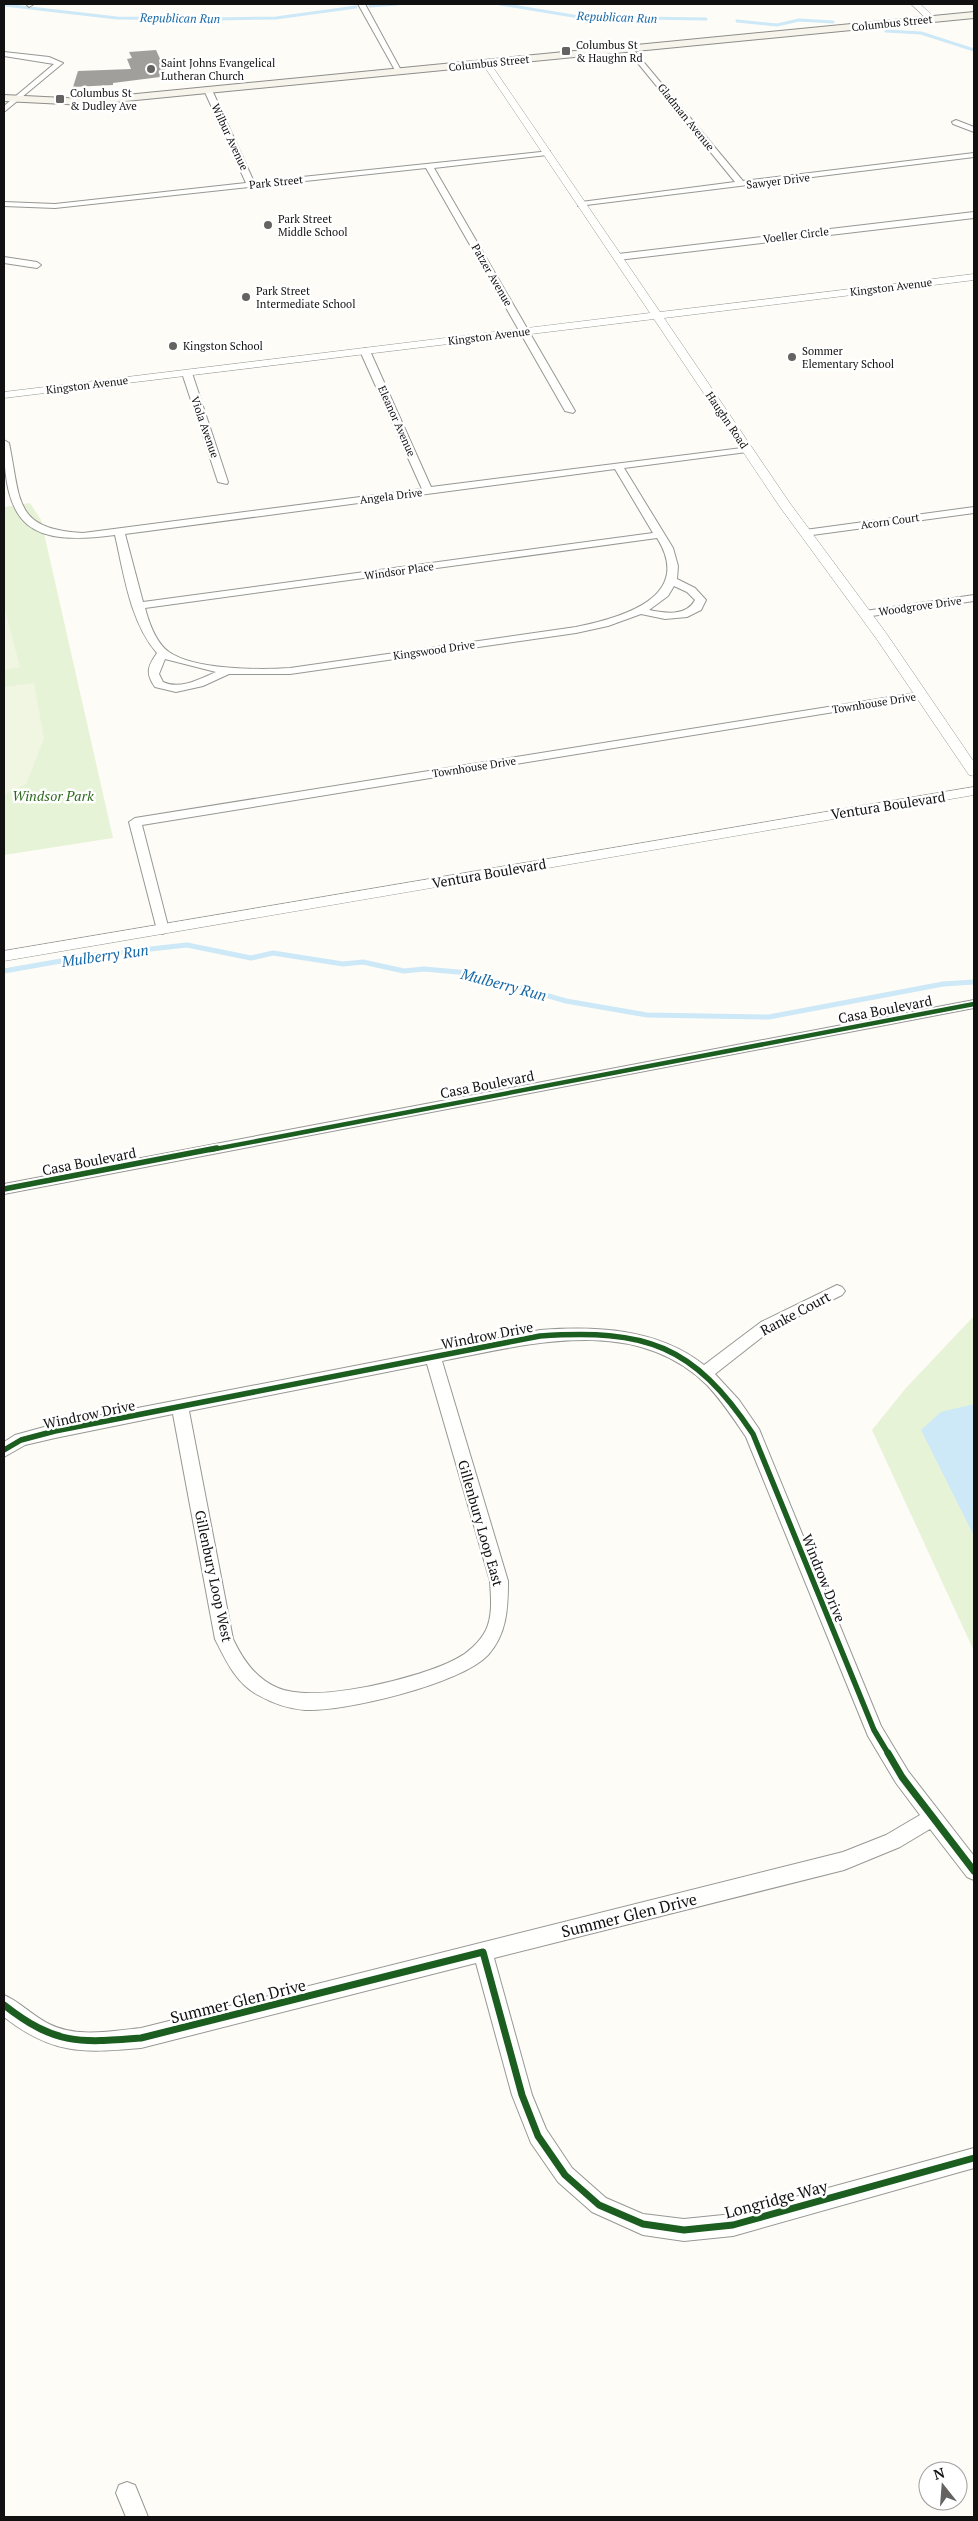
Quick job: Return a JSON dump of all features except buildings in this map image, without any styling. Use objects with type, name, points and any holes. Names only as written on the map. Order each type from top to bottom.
[{"type":"main road","name":"Columbus Street","points":[[4,98],[85,102],[974,15]]},
{"type":"street","points":[[361,4],[400,72]]},
{"type":"street","points":[[915,4],[932,19]]},
{"type":"street","name":"Gladman Avenue","points":[[631,49],[742,185]]},
{"type":"street","points":[[4,54],[57,61],[58,65],[4,110]]},
{"type":"street","name":"Haughn Road","points":[[486,63],[747,449],[922,695],[974,772]]},
{"type":"street","name":"Wilbur Avenue","points":[[208,90],[251,184]]},
{"type":"street","points":[[956,122],[974,130]]},
{"type":"street","name":"Park Street","points":[[4,204],[22,207],[55,206],[547,153]]},
{"type":"street","name":"Sawyer Drive","points":[[581,204],[974,155]]},
{"type":"street","name":"Patzer Avenue","points":[[428,165],[570,411]]},
{"type":"street","name":"Voeller Circle","points":[[618,257],[974,215]]},
{"type":"street","points":[[4,260],[37,265]]},
{"type":"street","name":"Kingston Avenue","points":[[4,395],[974,277]]},
{"type":"street","name":"Eleanor Avenue","points":[[365,351],[428,491]]},
{"type":"street","name":"Viola Avenue","points":[[187,373],[223,482]]},
{"type":"street","points":[[4,443],[6,460]]},
{"type":"street","name":"Angela Drive","points":[[6,460],[18,505],[24,519],[44,531],[71,536],[747,449]]},
{"type":"street","points":[[618,466],[671,557],[674,573],[672,581],[697,594],[701,600],[696,609],[682,615],[672,616],[640,611]]},
{"type":"street","name":"Acorn Court","points":[[806,533],[974,510]]},
{"type":"street","points":[[120,531],[145,626],[164,653]]},
{"type":"street","name":"Windsor Place","points":[[139,606],[659,535]]},
{"type":"street","name":"Kingswood Drive","points":[[225,672],[188,687],[163,686],[156,681],[153,671],[164,653],[196,666],[225,672],[263,673],[290,671],[576,630],[622,619],[640,611],[656,600],[672,581]]},
{"type":"street","name":"Woodgrove Drive","points":[[865,614],[974,598]]},
{"type":"street","name":"Townhouse Drive","points":[[163,930],[135,822],[922,695]]},
{"type":"street","name":"Ventura Boulevard","points":[[4,956],[974,791]]},
{"type":"street","name":"Casa Boulevard","points":[[4,1189],[974,1004]]},
{"type":"street","name":"Ranke Court","points":[[705,1373],[766,1326],[837,1291]]},
{"type":"street","name":"Windrow Drive","points":[[4,1450],[21,1440],[55,1431],[540,1336],[578,1332],[612,1335],[656,1344],[676,1353],[705,1373],[739,1411],[753,1434],[874,1730],[902,1778],[974,1871]]},
{"type":"street","name":"Gillenbury Loop East","points":[[365,1693],[429,1680],[453,1671],[473,1659],[482,1649],[498,1622],[502,1600],[499,1581],[433,1357]]},
{"type":"street","name":"Gillenbury Loop West","points":[[180,1407],[224,1639],[232,1658],[245,1677],[263,1689],[286,1699],[335,1700],[365,1693]]},
{"type":"street","name":"Summer Glen Drive","points":[[4,2005],[21,2018],[57,2037],[96,2041],[140,2038],[844,1861],[892,1841],[933,1818]]},
{"type":"street","name":"Longridge Way","points":[[484,1952],[522,2095],[538,2136],[565,2175],[599,2204],[643,2224],[684,2230],[733,2226],[974,2158]]},
{"type":"street","points":[[127,2493],[137,2517]]},
{"type":"green space","name":"Windsor Park","points":[[30,503],[41,520],[113,838],[4,855],[4,507]]},
{"type":"green space","points":[[4,606],[20,667],[4,670]]},
{"type":"green space","points":[[34,683],[44,739],[26,784],[4,794],[4,687]]},
{"type":"green space","points":[[974,1316],[974,1651],[872,1430],[906,1388]]},
{"type":"water","points":[[974,1404],[974,1536],[921,1430],[941,1412]]},
{"type":"waterway","name":"Republican Run","points":[[370,6],[397,4]]},
{"type":"waterway","name":"Republican Run","points":[[500,4],[579,17],[706,19]]},
{"type":"waterway","name":"Republican Run","points":[[4,5],[117,18],[214,19],[276,18],[356,7]]},
{"type":"waterway","name":"Republican Run","points":[[737,21],[777,25],[799,20],[833,22]]},
{"type":"waterway","name":"Republican Run","points":[[886,31],[921,33],[974,50]]},
{"type":"waterway","name":"Mulberry Run","points":[[4,971],[95,955],[187,945],[251,958],[273,953],[343,964],[363,962],[404,971],[424,969],[469,973],[566,1001],[647,1015],[769,1017],[943,984],[974,982]]},
{"type":"cycle path","points":[[4,1189],[974,1004]]},
{"type":"cycle path","points":[[4,1450],[21,1440],[55,1431],[540,1336],[607,1335],[637,1339],[664,1348],[689,1362],[712,1380],[733,1404],[753,1434],[874,1730],[902,1777],[974,1871]]},
{"type":"cycle path","points":[[4,2005],[22,2019],[56,2037],[76,2041],[141,2038],[483,1952],[522,2095],[538,2136],[565,2175],[599,2205],[643,2224],[684,2230],[733,2225],[974,2158]]},
{"type":"place","name":"Columbus St & Haughn Rd","points":[[566,51]]},
{"type":"place","name":"Saint Johns Evangelical Lutheran Church","points":[[151,69]]},
{"type":"place","name":"Columbus St & Dudley Ave","points":[[60,99]]},
{"type":"place","name":"Park Street Middle School","points":[[268,225]]},
{"type":"place","name":"Park Street Intermediate School","points":[[246,297]]},
{"type":"place","name":"Kingston School","points":[[173,346]]},
{"type":"place","name":"Sommer Elementary School","points":[[792,357]]}]
